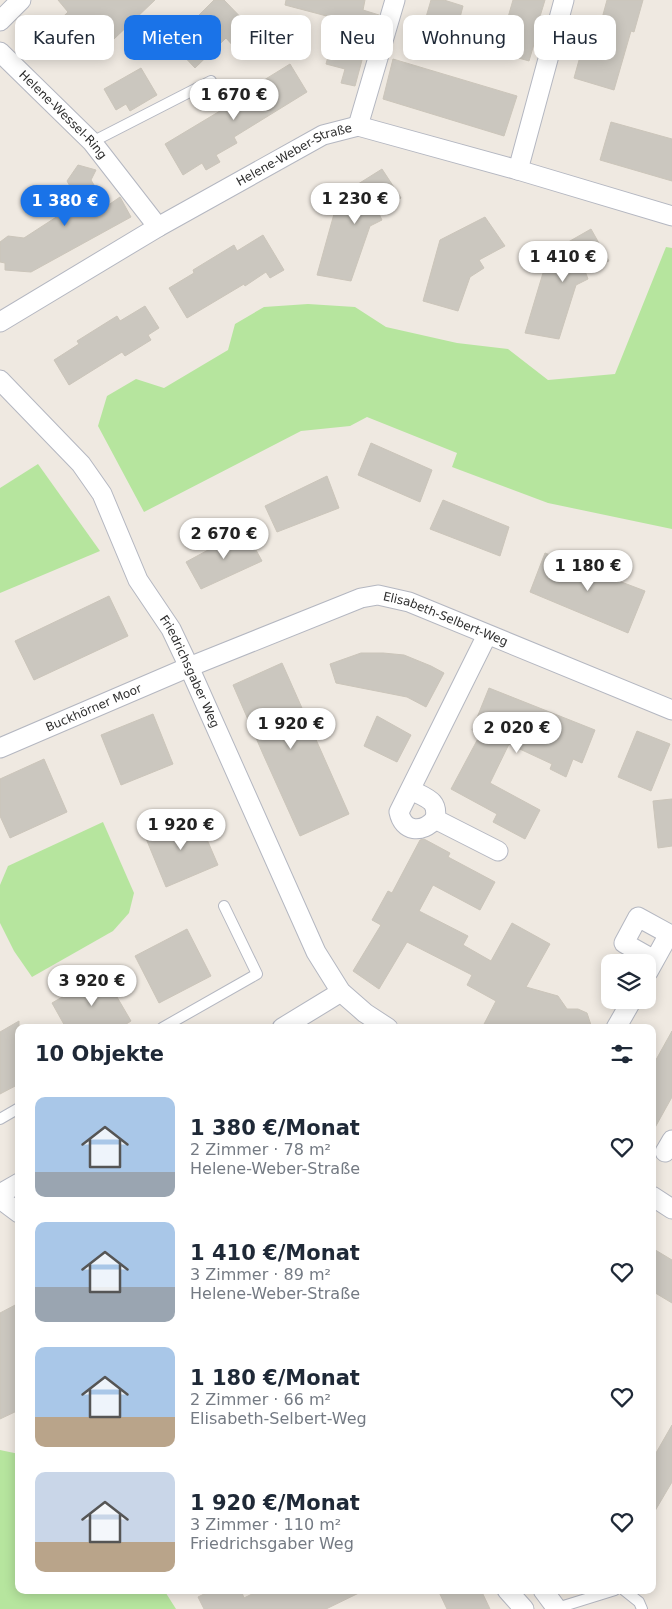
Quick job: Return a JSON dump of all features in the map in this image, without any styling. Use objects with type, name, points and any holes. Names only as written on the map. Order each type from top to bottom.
[{"type":"street","points":[[0,21],[21,0]]},
{"type":"street","points":[[358,126],[395,0]]},
{"type":"street","points":[[518,170],[564,0]]},
{"type":"street","name":"Helene-Wessel-Ring","points":[[0,52],[92,142],[158,227]]},
{"type":"street","name":"Helene-Weber-Straße","points":[[0,322],[158,227],[322,135],[358,126],[518,170],[672,216]]},
{"type":"street","name":"Friedrichsgaber Weg","points":[[0,380],[81,464],[102,494],[138,580],[170,629],[189,667],[316,952],[341,992],[365,1013],[382,1024]]},
{"type":"street","name":"Elisabeth-Selbert-Weg","points":[[189,667],[361,598],[378,595],[409,602],[672,710]]},
{"type":"street","points":[[411,790],[430,800],[437,809],[435,819],[428,827],[421,830],[408,826],[400,817],[399,812],[487,635]]},
{"type":"street","name":"Buckhörner Moor","points":[[0,748],[189,667]]},
{"type":"street","points":[[435,819],[498,851]]},
{"type":"street","points":[[289,1024],[341,992]]},
{"type":"street","points":[[618,1024],[627,1009]]},
{"type":"street","points":[[0,1194],[15,1185]]},
{"type":"street","points":[[0,1199],[15,1210]]},
{"type":"street","points":[[656,1199],[672,1209]]},
{"type":"street","points":[[510,1594],[524,1609]]},
{"type":"street","points":[[546,1594],[556,1609]]},
{"type":"lane","points":[[92,142],[211,81]]},
{"type":"lane","points":[[169,1024],[257,974],[224,906]]},
{"type":"lane","points":[[0,1119],[15,1110]]},
{"type":"lane","points":[[556,1609],[603,1594]]},
{"type":"lane","points":[[629,1594],[639,1602],[642,1609]]},
{"type":"green space","points":[[666,247],[672,248],[672,529],[548,503],[452,467],[457,453],[367,417],[350,426],[301,431],[144,512],[98,426],[107,396],[136,379],[164,388],[228,350],[235,324],[264,307],[308,304],[355,307],[386,327],[457,343],[508,349],[548,380],[615,374]]},
{"type":"green space","points":[[38,464],[100,551],[0,593],[0,488]]},
{"type":"green space","points":[[103,822],[134,893],[129,913],[113,931],[32,977],[14,951],[0,923],[0,885],[8,866]]},
{"type":"green space","points":[[0,1450],[15,1453],[15,1594],[167,1594],[176,1609],[0,1609]]},
{"type":"building","points":[[58,0],[155,0],[139,15],[124,15],[124,29],[114,39],[114,15],[65,15],[68,12]]},
{"type":"building","points":[[214,0],[224,0],[238,15],[231,15],[231,44],[226,38],[221,43],[221,15],[199,15]]},
{"type":"building","points":[[286,0],[365,0],[363,10],[379,15],[323,15],[285,5]]},
{"type":"building","points":[[431,0],[444,0],[463,6],[461,15],[427,15]]},
{"type":"building","points":[[513,0],[545,0],[540,15],[534,15],[534,44],[529,61],[524,60],[524,15],[509,15]]},
{"type":"building","points":[[607,0],[643,0],[634,32],[631,31],[614,90],[574,78],[579,60],[616,60],[616,15],[603,15]]},
{"type":"building","points":[[393,59],[517,96],[504,136],[383,99]]},
{"type":"building","points":[[187,60],[203,60],[195,68]]},
{"type":"building","points":[[327,60],[362,60],[355,86],[341,83],[345,69],[326,64]]},
{"type":"building","points":[[290,64],[307,92],[234,137],[237,143],[216,155],[220,162],[206,170],[202,163],[183,175],[165,144],[240,99],[238,96]]},
{"type":"building","points":[[141,68],[157,95],[130,111],[126,104],[116,110],[104,89]]},
{"type":"building","points":[[611,122],[672,139],[672,181],[600,160]]},
{"type":"building","points":[[78,165],[96,170],[91,180],[107,206],[120,197],[131,217],[31,272],[5,270],[5,263],[0,262],[0,242],[8,236],[24,238],[61,214],[77,198],[67,181]]},
{"type":"building","points":[[382,169],[401,198],[378,212],[382,220],[370,226],[351,281],[317,275],[339,196]]},
{"type":"building","points":[[485,217],[505,246],[479,260],[484,268],[470,277],[458,311],[423,301],[440,240]]},
{"type":"building","points":[[591,229],[609,261],[585,271],[588,279],[576,285],[559,339],[525,333],[549,253]]},
{"type":"building","points":[[263,235],[284,270],[270,278],[266,272],[245,286],[244,284],[187,318],[169,288],[194,273],[193,270],[234,245],[237,251]]},
{"type":"building","points":[[145,306],[159,328],[148,335],[151,340],[125,356],[122,352],[69,385],[54,360],[79,344],[77,341],[117,316],[120,321]]},
{"type":"building","points":[[371,443],[432,470],[420,502],[358,475]]},
{"type":"building","points":[[327,476],[339,508],[277,532],[265,506]]},
{"type":"building","points":[[443,500],[509,527],[500,556],[430,529]]},
{"type":"building","points":[[245,530],[262,561],[201,589],[186,562]]},
{"type":"building","points":[[545,553],[645,591],[628,633],[530,592]]},
{"type":"building","points":[[109,596],[128,636],[34,680],[15,641]]},
{"type":"building","points":[[361,653],[404,655],[444,673],[426,707],[407,697],[336,683],[330,664]]},
{"type":"building","points":[[282,663],[349,814],[300,836],[233,685]]},
{"type":"building","points":[[489,688],[595,730],[582,763],[573,759],[566,777],[550,769],[552,764],[509,744],[490,783],[540,810],[525,839],[493,822],[497,814],[451,789],[481,733],[472,730]]},
{"type":"building","points":[[153,714],[173,764],[121,785],[101,735]]},
{"type":"building","points":[[377,716],[411,735],[397,762],[364,746]]},
{"type":"building","points":[[637,731],[670,744],[651,791],[618,777]]},
{"type":"building","points":[[44,759],[67,812],[10,838],[0,816],[0,779]]},
{"type":"building","points":[[672,799],[672,846],[658,848],[653,801]]},
{"type":"building","points":[[196,814],[218,865],[166,887],[145,836]]},
{"type":"building","points":[[424,839],[450,853],[448,857],[495,882],[480,910],[433,885],[419,911],[468,936],[463,945],[491,961],[512,923],[550,944],[526,987],[558,996],[567,1009],[578,1009],[587,1013],[591,1024],[484,1024],[496,1001],[467,985],[472,975],[407,942],[379,989],[353,971],[381,925],[372,920],[388,891],[392,893],[420,840]]},
{"type":"building","points":[[187,929],[211,976],[159,1003],[135,956]]},
{"type":"building","points":[[103,973],[131,1021],[126,1024],[64,1024],[52,1003]]},
{"type":"building","points":[[19,1021],[19,1024],[15,1024],[15,1086],[0,1094],[0,1032]]},
{"type":"building","points":[[672,1031],[672,1097],[656,1126],[656,1060]]},
{"type":"building","points":[[656,1250],[672,1260],[672,1303],[656,1293]]},
{"type":"building","points":[[15,1305],[15,1412],[0,1419],[0,1313]]},
{"type":"building","points":[[672,1425],[672,1482],[656,1509],[656,1453]]},
{"type":"building","points":[[204,1594],[242,1594],[244,1598],[252,1594],[357,1594],[326,1609],[204,1609],[198,1597]]},
{"type":"building","points":[[440,1594],[483,1594],[490,1609],[447,1609]]}]
